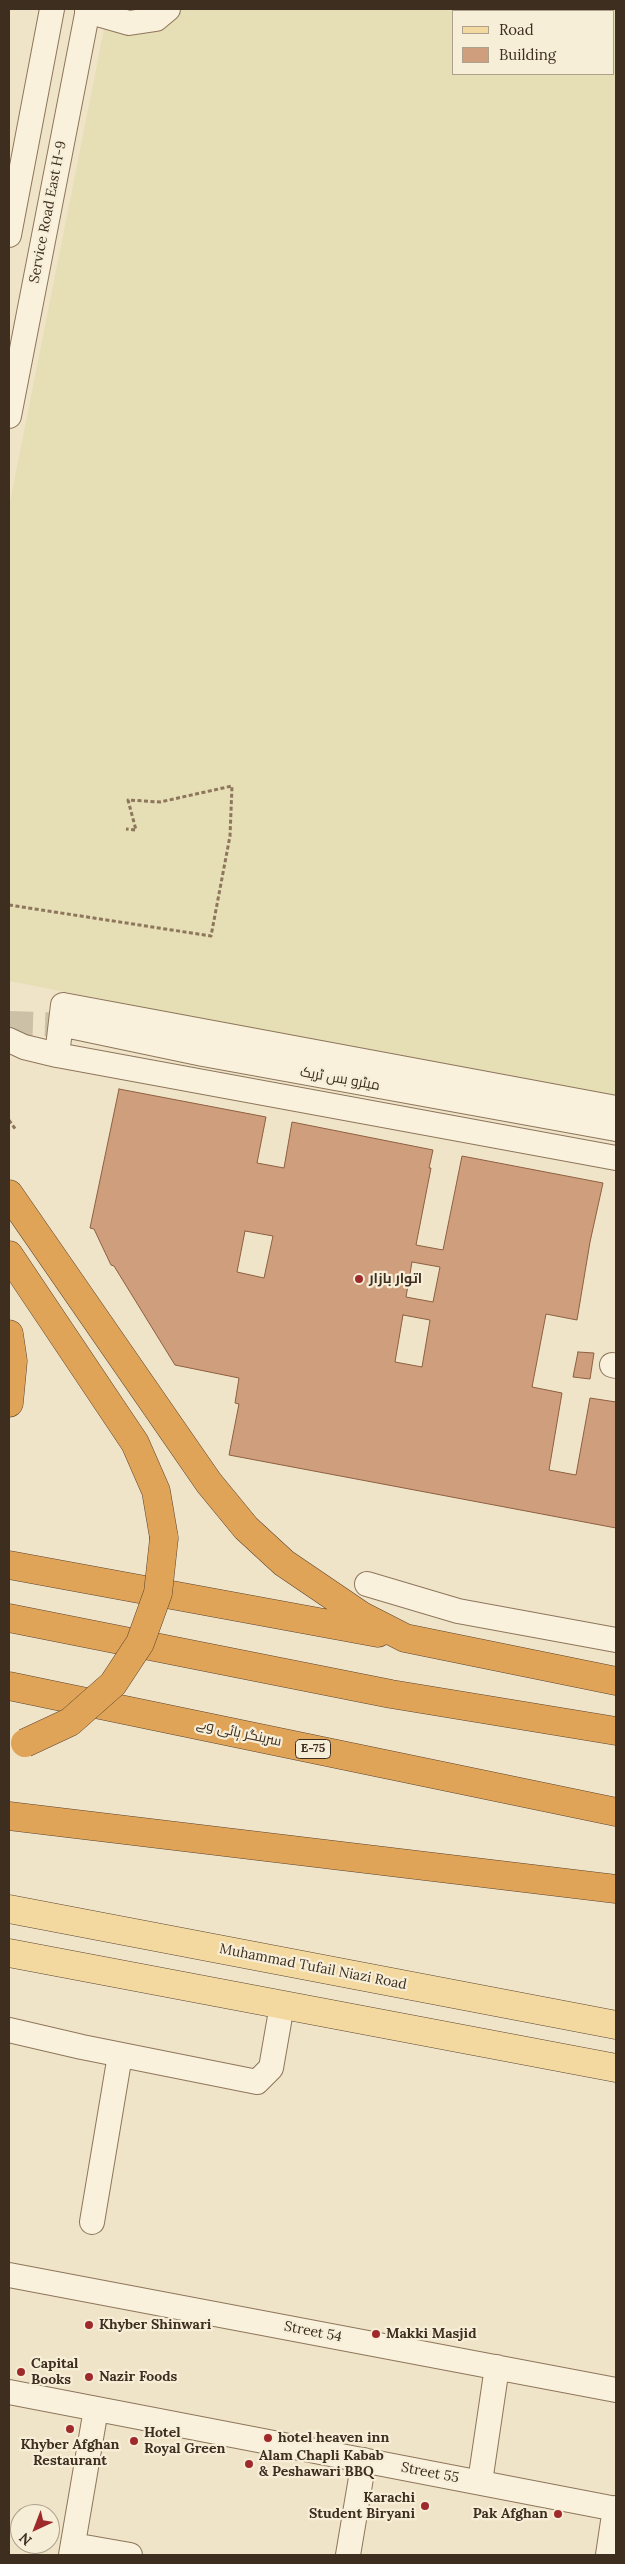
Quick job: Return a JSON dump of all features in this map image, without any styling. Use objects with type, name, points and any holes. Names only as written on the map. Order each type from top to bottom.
[{"type":"highway","points":[[9,1194],[209,1483],[246,1528],[284,1563],[322,1591],[362,1616],[405,1638]]},
{"type":"highway","points":[[9,1255],[135,1443],[156,1491],[164,1538],[158,1593],[140,1643],[113,1684],[70,1722],[17,1744]]},
{"type":"highway","points":[[9,1334],[12,1361],[9,1403]]},
{"type":"highway","points":[[9,1565],[405,1638],[616,1680]]},
{"type":"highway","points":[[9,1618],[391,1694],[616,1731]]},
{"type":"highway","name":"سرینگر ہائی وے","points":[[9,1686],[22,1691],[616,1812]]},
{"type":"highway","points":[[9,1816],[616,1889]]},
{"type":"main road","name":"Muhammad Tufail Niazi Road","points":[[9,1910],[616,2025]]},
{"type":"main road","points":[[9,1953],[616,2068]]},
{"type":"street","points":[[9,235],[52,9]]},
{"type":"street","points":[[87,10],[129,23],[156,19],[168,9]]},
{"type":"street","name":"Service Road East H-9","points":[[9,416],[87,10]]},
{"type":"street","points":[[57,1056],[62,1005],[616,1108]]},
{"type":"street","name":"میٹرو بس ٹریک","points":[[66,1025],[203,1054],[616,1129]]},
{"type":"street","points":[[9,1040],[24,1047],[57,1056],[616,1158]]},
{"type":"street","points":[[367,1584],[458,1611],[616,1640]]},
{"type":"street","points":[[9,2030],[120,2055],[257,2082],[271,2068],[282,2005]]},
{"type":"street","points":[[92,2222],[120,2055]]},
{"type":"street","name":"Street 54","points":[[9,2275],[616,2390]]},
{"type":"street","points":[[480,2482],[497,2367]]},
{"type":"street","name":"Street 55","points":[[9,2392],[615,2509]]},
{"type":"street","points":[[96,2409],[72,2550],[130,2555]]},
{"type":"street","points":[[348,2555],[364,2460]]},
{"type":"street","points":[[608,2555],[615,2509]]},
{"type":"path","points":[[9,905],[211,936],[230,836],[232,786],[160,802],[128,800],[136,830],[126,829]]},
{"type":"path","points":[[9,1120],[16,1130]]},
{"type":"shaded area","points":[[108,9],[616,9],[616,1099],[9,981],[9,507]]},
{"type":"building","name":"اتوار بازار","points":[[119,1089],[266,1117],[257,1163],[284,1168],[292,1122],[433,1150],[416,1245],[443,1250],[462,1156],[603,1183],[590,1242],[577,1320],[546,1314],[532,1387],[562,1393],[549,1470],[576,1475],[590,1398],[616,1402],[616,1528],[229,1455],[239,1404],[235,1403],[239,1378],[175,1365],[114,1266],[111,1265],[94,1229],[90,1228]],"holes":[[[245,1231],[273,1236],[264,1278],[237,1272]],[[412,1262],[440,1267],[433,1302],[406,1297]],[[403,1315],[430,1320],[422,1367],[395,1362]]]},
{"type":"building","points":[[578,1352],[594,1353],[590,1379],[573,1377]]},
{"type":"tunnel","points":[[9,1023],[65,1025]]},
{"type":"place","name":"اتوار بازار","points":[[359,1279]]},
{"type":"place","name":"Khyber Shinwari","points":[[89,2325]]},
{"type":"place","name":"Makki Masjid","points":[[376,2334]]},
{"type":"place","name":"Capital Books","points":[[21,2372]]},
{"type":"place","name":"Nazir Foods","points":[[89,2377]]},
{"type":"place","name":"Khyber Afghan Restaurant","points":[[70,2429]]},
{"type":"place","name":"hotel heaven inn","points":[[268,2438]]},
{"type":"place","name":"Hotel Royal Green","points":[[134,2441]]},
{"type":"place","name":"Alam Chapli Kabab & Peshawari BBQ","points":[[249,2464]]},
{"type":"place","name":"Karachi Student Biryani","points":[[425,2506]]},
{"type":"place","name":"Pak Afghan","points":[[558,2514]]}]
